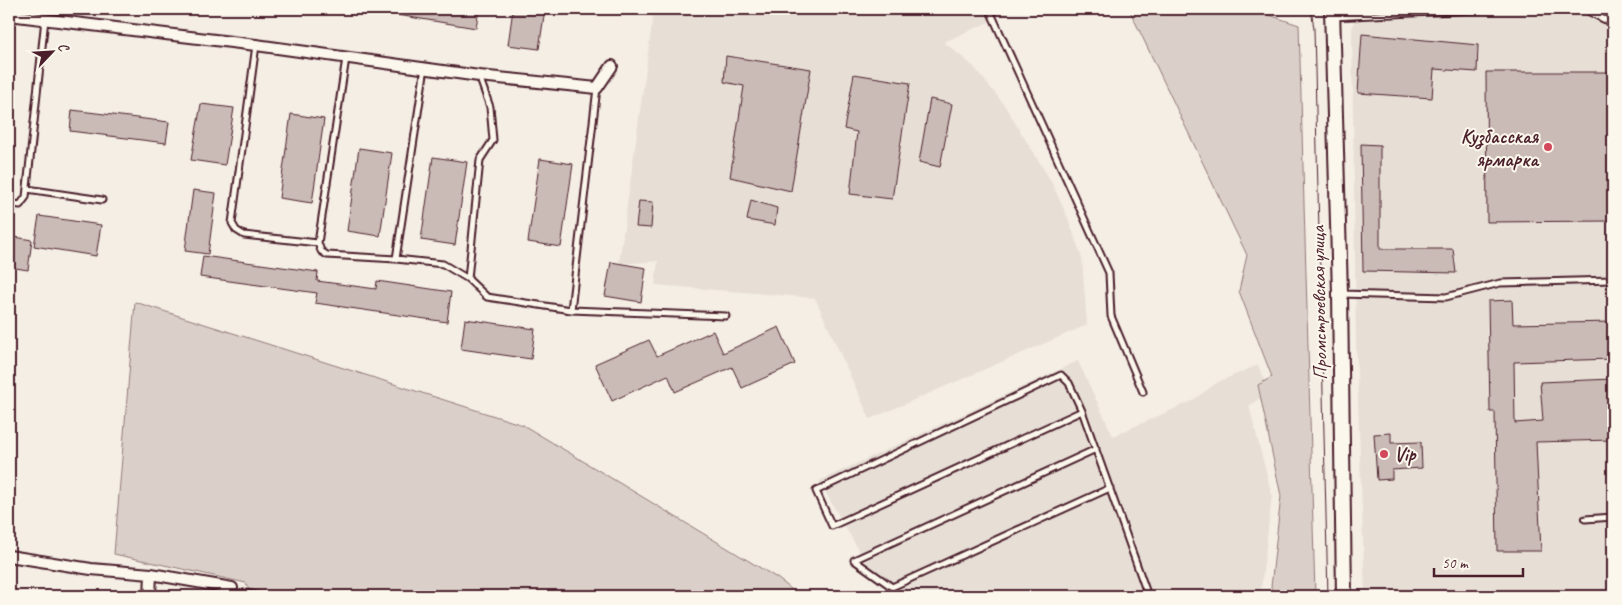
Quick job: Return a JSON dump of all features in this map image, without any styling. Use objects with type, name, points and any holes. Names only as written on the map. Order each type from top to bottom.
[{"type":"street","name":"Промстроевская улица","points":[[1332,11],[1340,294],[1344,596]]},
{"type":"street","points":[[9,15],[256,45],[479,76],[598,88],[612,66]]},
{"type":"street","points":[[9,556],[91,569],[151,574],[232,588],[231,596]]},
{"type":"street","points":[[150,596],[151,574]]},
{"type":"lane","points":[[993,9],[992,13],[1011,59],[1109,273],[1111,316],[1143,392]]},
{"type":"lane","points":[[1332,11],[1492,9]]},
{"type":"lane","points":[[1584,9],[1613,24]]},
{"type":"lane","points":[[9,203],[20,205],[26,197],[45,19]]},
{"type":"lane","points":[[256,45],[232,223],[236,230],[244,234],[318,243]]},
{"type":"lane","points":[[346,58],[318,243],[321,251],[327,255],[443,264],[468,279],[487,297],[571,310],[726,316]]},
{"type":"lane","points":[[396,259],[425,67]]},
{"type":"lane","points":[[468,279],[480,160],[493,140],[490,107],[479,76]]},
{"type":"lane","points":[[571,310],[598,88]]},
{"type":"lane","points":[[27,189],[102,200]]},
{"type":"lane","points":[[1340,294],[1446,297],[1500,283],[1613,280]]},
{"type":"lane","points":[[1082,411],[832,526],[816,491],[1061,375],[1069,383],[1082,411],[1148,596]]},
{"type":"lane","points":[[1096,449],[854,560],[892,587],[1110,488]]},
{"type":"lane","points":[[1585,518],[1613,517]]},
{"type":"lane","points":[[231,596],[245,593],[262,596]]},
{"type":"shaded area","points":[[654,9],[1018,9],[944,42],[973,66],[1003,103],[1051,181],[1068,218],[1082,258],[1087,325],[870,419],[815,298],[655,285],[658,261],[619,264]]},
{"type":"shaded area","points":[[1129,9],[1251,9],[1299,25],[1315,596],[1275,596],[1271,587],[1281,496],[1258,385],[1272,377],[1239,291],[1247,255]]},
{"type":"shaded area","points":[[1356,9],[1613,9],[1613,596],[1365,596],[1356,344],[1352,31]]},
{"type":"shaded area","points":[[135,302],[523,425],[777,578],[800,596],[252,596],[246,583],[114,554]]},
{"type":"shaded area","points":[[1078,361],[1113,436],[1192,401],[1218,382],[1258,365],[1270,391],[1249,406],[1272,495],[1261,589],[1264,596],[910,596],[874,577],[819,481]]},
{"type":"building","points":[[392,9],[479,9],[476,28],[391,14]]},
{"type":"building","points":[[513,9],[545,9],[539,49],[508,45]]},
{"type":"building","points":[[1362,34],[1478,45],[1477,72],[1434,69],[1432,98],[1358,93]]},
{"type":"building","points":[[726,56],[811,69],[791,191],[730,177],[744,86],[724,82]]},
{"type":"building","name":"Кузбасская ярмарка","points":[[1486,72],[1609,72],[1610,221],[1487,222]]},
{"type":"building","points":[[854,74],[910,83],[892,199],[850,194],[857,132],[844,129]]},
{"type":"building","points":[[930,99],[952,104],[940,167],[919,162]]},
{"type":"building","points":[[201,104],[234,108],[225,165],[191,160]]},
{"type":"building","points":[[72,110],[169,122],[166,143],[70,131]]},
{"type":"building","points":[[291,114],[324,119],[312,203],[279,198]]},
{"type":"building","points":[[1361,144],[1380,145],[1380,249],[1453,249],[1456,273],[1363,271]]},
{"type":"building","points":[[359,148],[392,153],[380,236],[347,231]]},
{"type":"building","points":[[433,157],[467,162],[455,245],[421,240]]},
{"type":"building","points":[[540,159],[573,164],[561,247],[528,242]]},
{"type":"building","points":[[193,190],[216,193],[208,254],[185,251]]},
{"type":"building","points":[[751,200],[777,208],[775,225],[747,220]]},
{"type":"building","points":[[639,201],[653,202],[651,228],[636,227]]},
{"type":"building","points":[[39,216],[101,225],[96,256],[34,246]]},
{"type":"building","points":[[9,236],[32,240],[28,270],[9,267]]},
{"type":"building","points":[[203,256],[318,272],[317,281],[376,289],[377,281],[451,292],[447,322],[315,303],[317,293],[200,277]]},
{"type":"building","points":[[611,262],[646,268],[641,302],[605,296]]},
{"type":"building","points":[[1512,300],[1513,324],[1613,322],[1613,359],[1514,362],[1515,423],[1543,421],[1540,382],[1613,379],[1613,440],[1536,442],[1541,551],[1497,551],[1495,412],[1490,412],[1488,301]]},
{"type":"building","points":[[465,319],[535,329],[531,359],[461,349]]},
{"type":"building","points":[[779,327],[795,364],[742,388],[732,367],[675,392],[668,375],[612,401],[595,364],[649,340],[657,356],[713,331],[723,353]]},
{"type":"building","points":[[1391,433],[1391,443],[1421,442],[1422,468],[1392,470],[1392,479],[1377,480],[1374,434]]},
{"type":"tram line","points":[[1311,9],[1314,29],[1328,596]]},
{"type":"place","name":"Кузбасская ярмарка","points":[[1548,147]]},
{"type":"place","name":"Vip","points":[[1384,454]]}]
